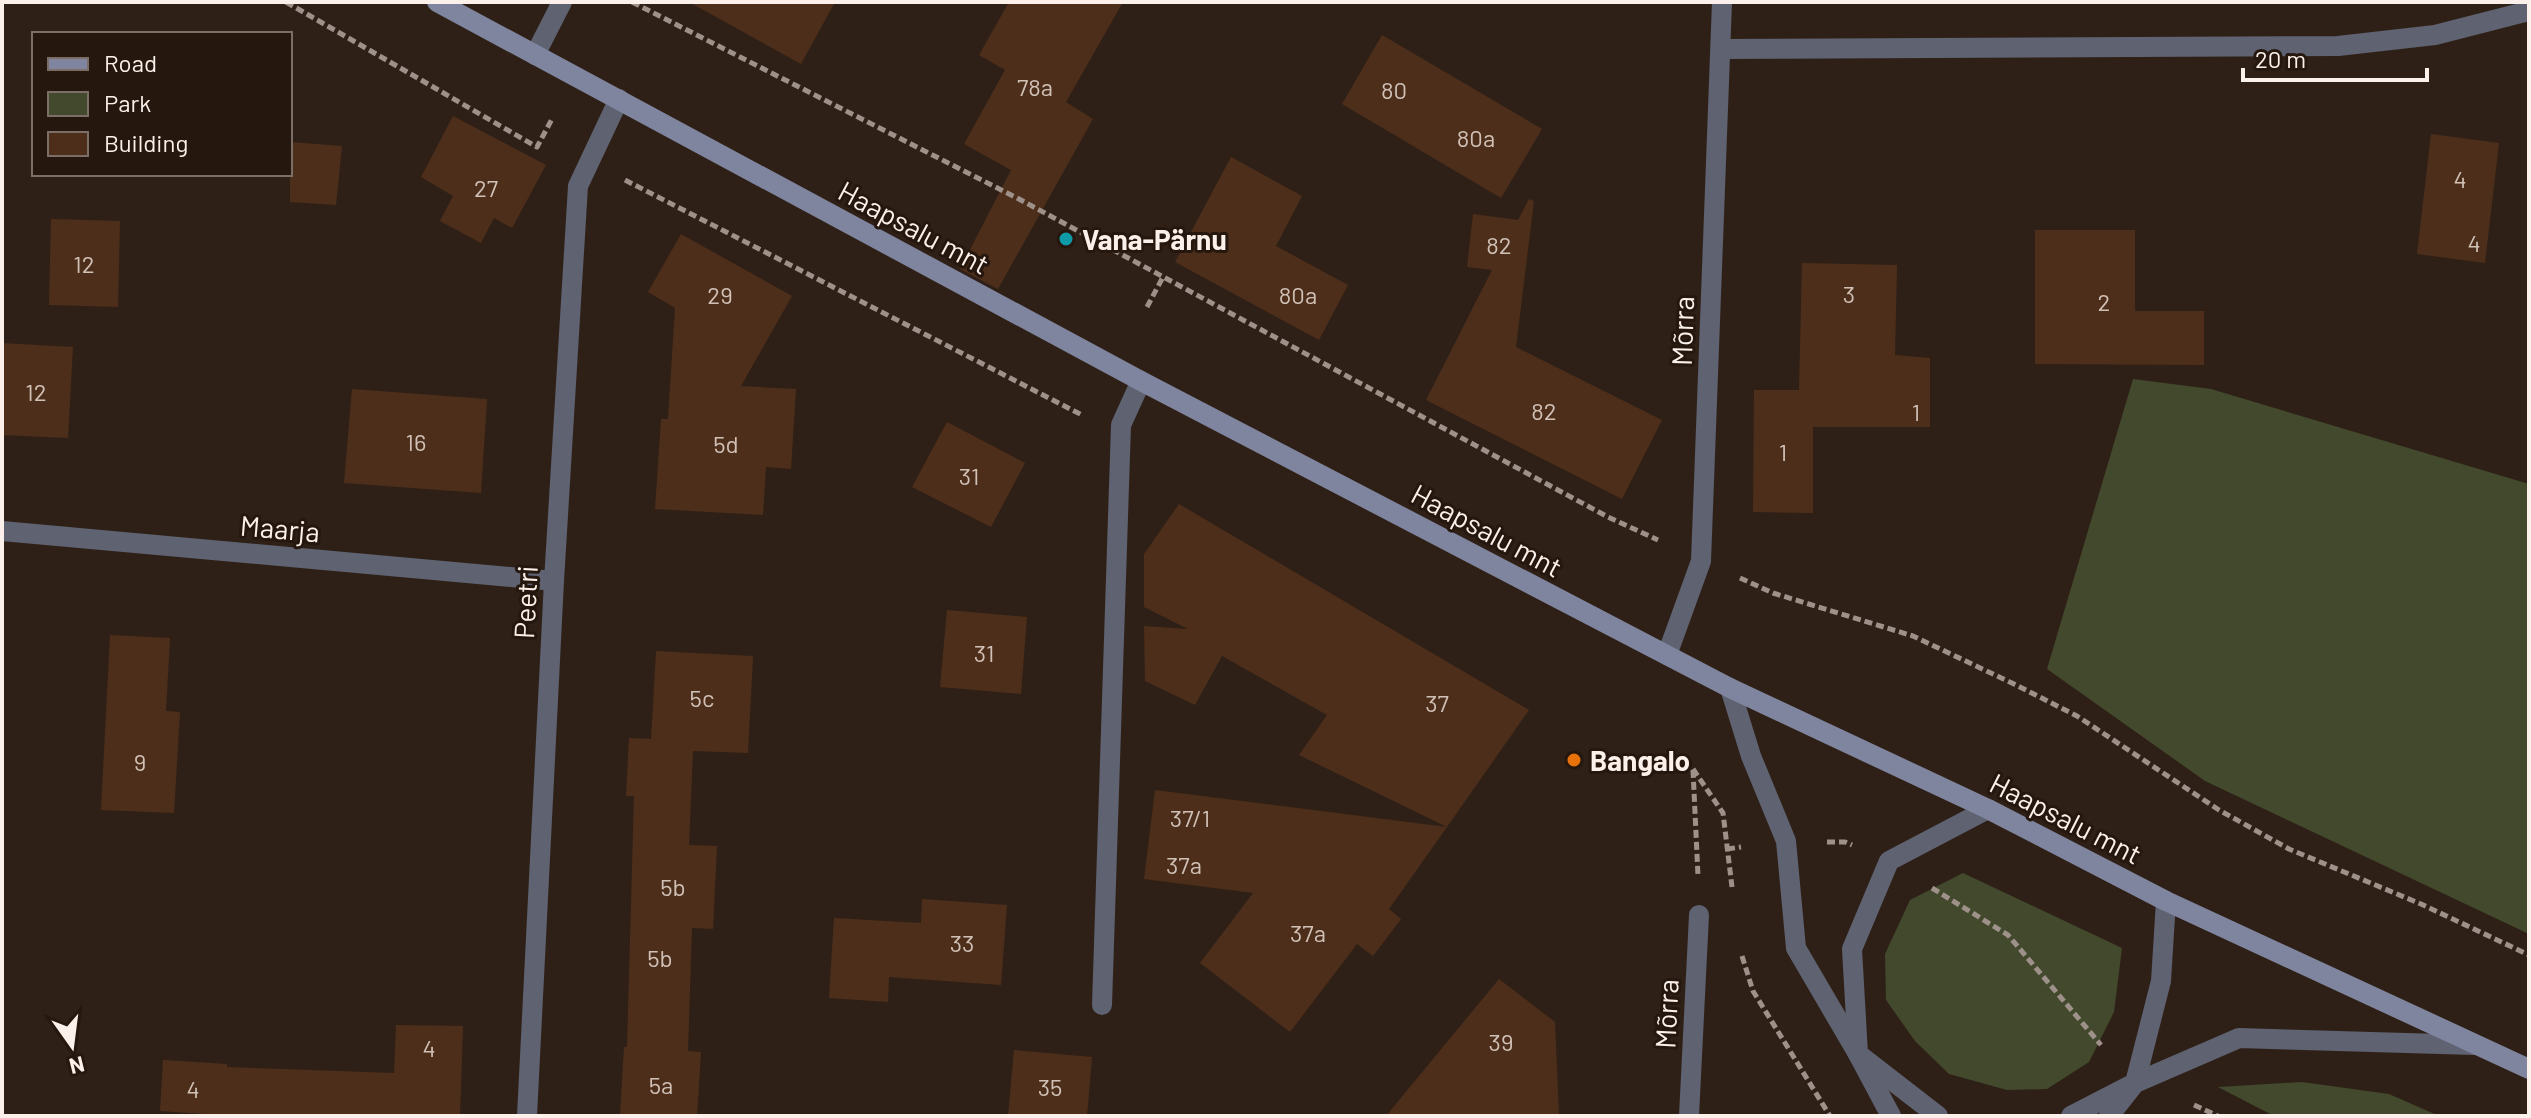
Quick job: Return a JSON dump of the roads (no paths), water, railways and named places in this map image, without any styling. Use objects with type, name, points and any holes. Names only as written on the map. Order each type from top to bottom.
[{"type":"main road","name":"Haapsalu mnt","points":[[437,2],[1141,381],[1730,688],[1988,809],[2166,901],[2529,1069]]},
{"type":"street","points":[[535,55],[562,2]]},
{"type":"street","name":"Mõrra","points":[[1667,655],[1701,561],[1722,2]]},
{"type":"street","points":[[1721,49],[2338,46],[2435,35],[2529,11]]},
{"type":"street","name":"Peetri","points":[[527,1116],[578,186],[619,99]]},
{"type":"street","points":[[1102,1005],[1121,425],[1141,381]]},
{"type":"street","name":"Maarja","points":[[2,531],[554,581]]},
{"type":"street","points":[[1730,688],[1751,756],[1786,841],[1796,948],[1891,1116]]},
{"type":"street","points":[[1938,1116],[1858,1054],[1852,949],[1889,861],[1988,809]]},
{"type":"street","points":[[2109,1116],[2135,1083],[2161,981],[2166,901]]},
{"type":"street","name":"Mõrra","points":[[1689,1116],[1699,915]]},
{"type":"street","points":[[2071,1116],[2135,1083],[2239,1038],[2476,1045]]},
{"type":"place","name":"Vana-Pärnu","points":[[1066,239]]},
{"type":"place","name":"Bangalo","points":[[1574,760]]}]
